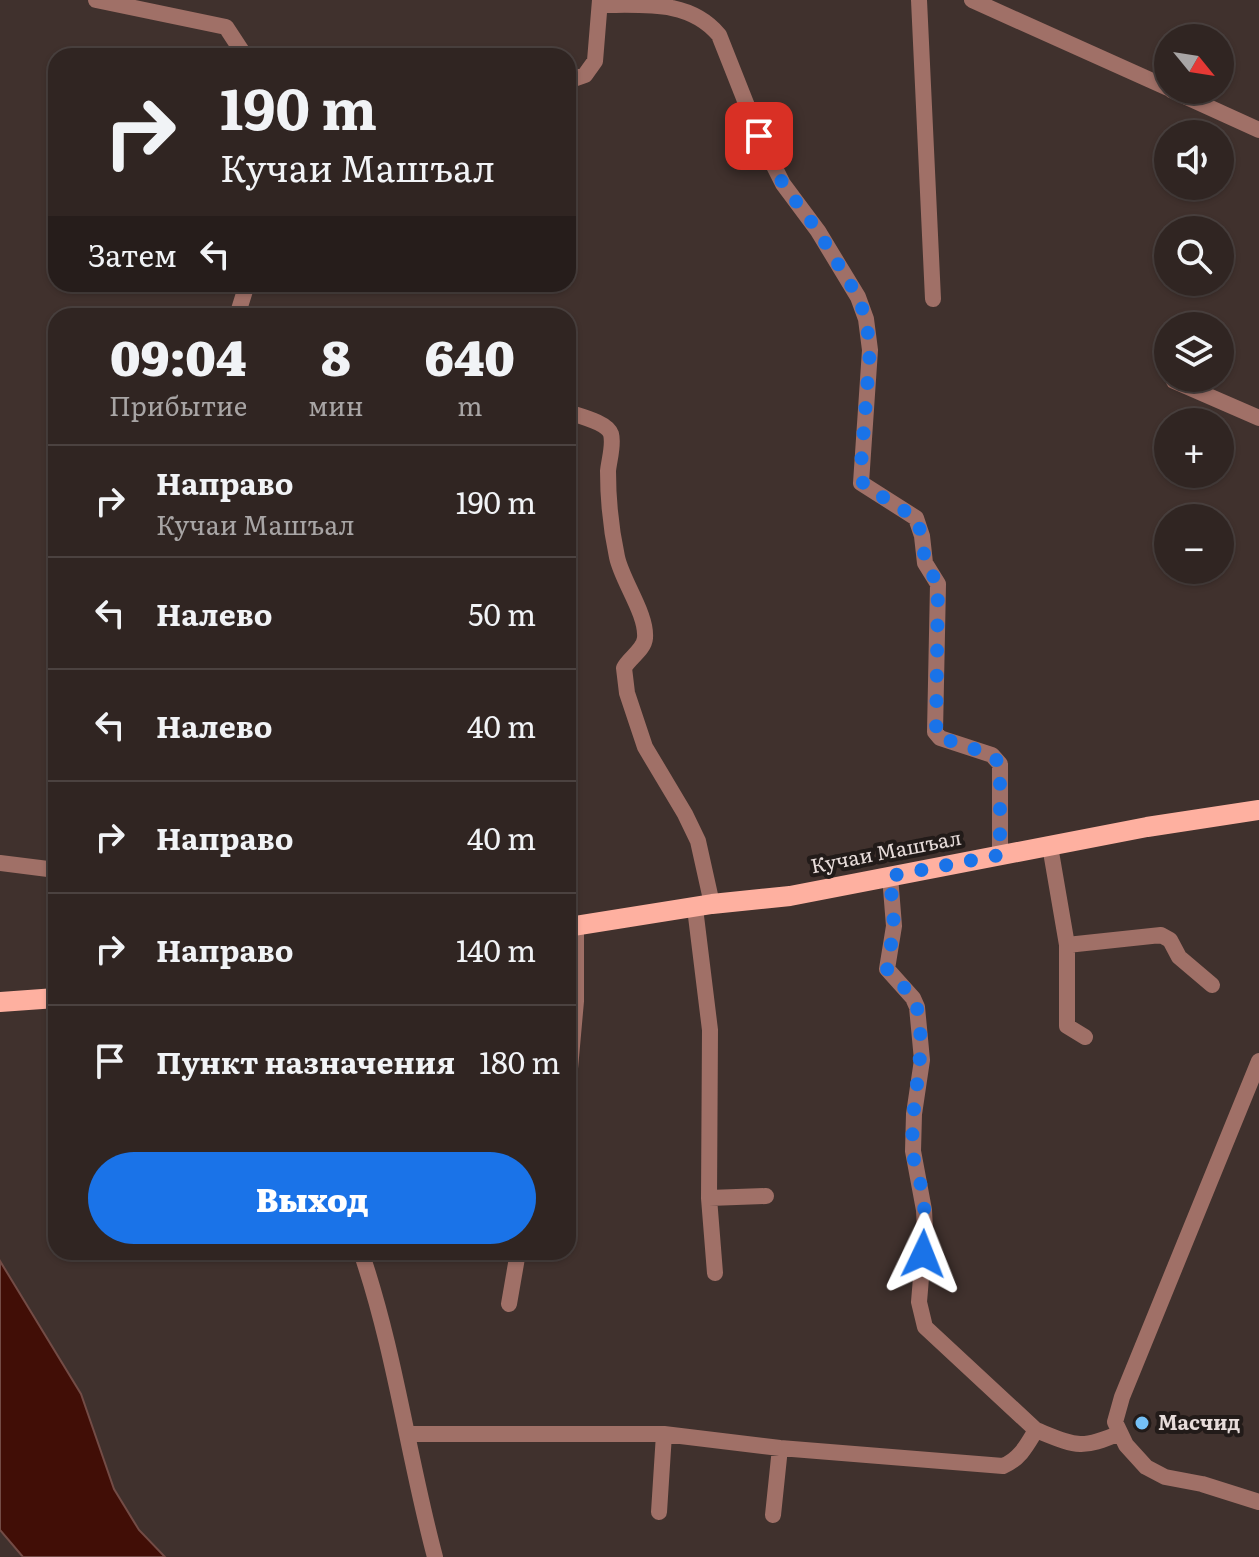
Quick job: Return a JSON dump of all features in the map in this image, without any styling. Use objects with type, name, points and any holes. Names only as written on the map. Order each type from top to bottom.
[{"type":"main road","name":"Кучаи Машъал","points":[[576,925],[790,896],[1000,855],[1259,810]]},
{"type":"main road","points":[[0,1002],[48,999]]},
{"type":"street","points":[[96,0],[226,27],[240,48]]},
{"type":"street","points":[[919,0],[933,299]]},
{"type":"street","points":[[972,0],[1154,82]]},
{"type":"street","points":[[576,78],[585,75],[595,61],[600,2],[678,5],[709,21],[719,35],[759,136],[783,184],[818,231],[858,297],[866,319],[870,350],[861,483],[908,511],[919,524],[925,563],[938,584],[935,732],[940,738],[998,760],[1000,855]]},
{"type":"street","points":[[1203,104],[1259,130]]},
{"type":"street","points":[[1199,392],[1259,418]]},
{"type":"street","points":[[576,415],[608,428],[611,434],[608,470],[611,528],[618,563],[643,622],[645,638],[624,668],[625,685],[645,747],[698,841],[710,1030],[709,1198],[715,1273]]},
{"type":"street","points":[[1050,846],[1067,945],[1067,1026],[1085,1037]]},
{"type":"street","points":[[0,863],[48,869]]},
{"type":"street","points":[[890,876],[894,926],[887,969],[913,998],[921,1044],[913,1151],[924,1210],[919,1302],[925,1327],[1036,1430],[1073,1445],[1093,1444],[1120,1433]]},
{"type":"street","points":[[1067,945],[1161,935],[1170,940],[1179,957],[1212,985]]},
{"type":"street","points":[[1259,1061],[1122,1397],[1115,1422],[1126,1445],[1146,1467],[1165,1477],[1216,1488],[1259,1502]]},
{"type":"street","points":[[709,1198],[766,1196]]},
{"type":"street","points":[[363,1260],[408,1434],[435,1557]]},
{"type":"street","points":[[509,1304],[517,1260]]},
{"type":"street","points":[[408,1434],[664,1434],[780,1448],[1003,1466],[1014,1462],[1036,1430]]},
{"type":"street","points":[[659,1512],[664,1434]]},
{"type":"street","points":[[773,1515],[780,1448]]},
{"type":"shaded area","points":[[0,1261],[81,1394],[114,1489],[139,1530],[165,1557],[23,1557],[0,1530]]},
{"type":"place","name":"Масчид","points":[[1142,1423]]},
{"type":"route","points":[[759,136],[783,184],[818,231],[858,297],[866,319],[870,350],[860,478],[865,486],[916,518],[925,563],[938,584],[936,736],[992,755],[1000,764],[1000,855],[890,876],[894,926],[887,969],[913,998],[921,1044],[913,1151],[924,1210],[923,1254]]}]
